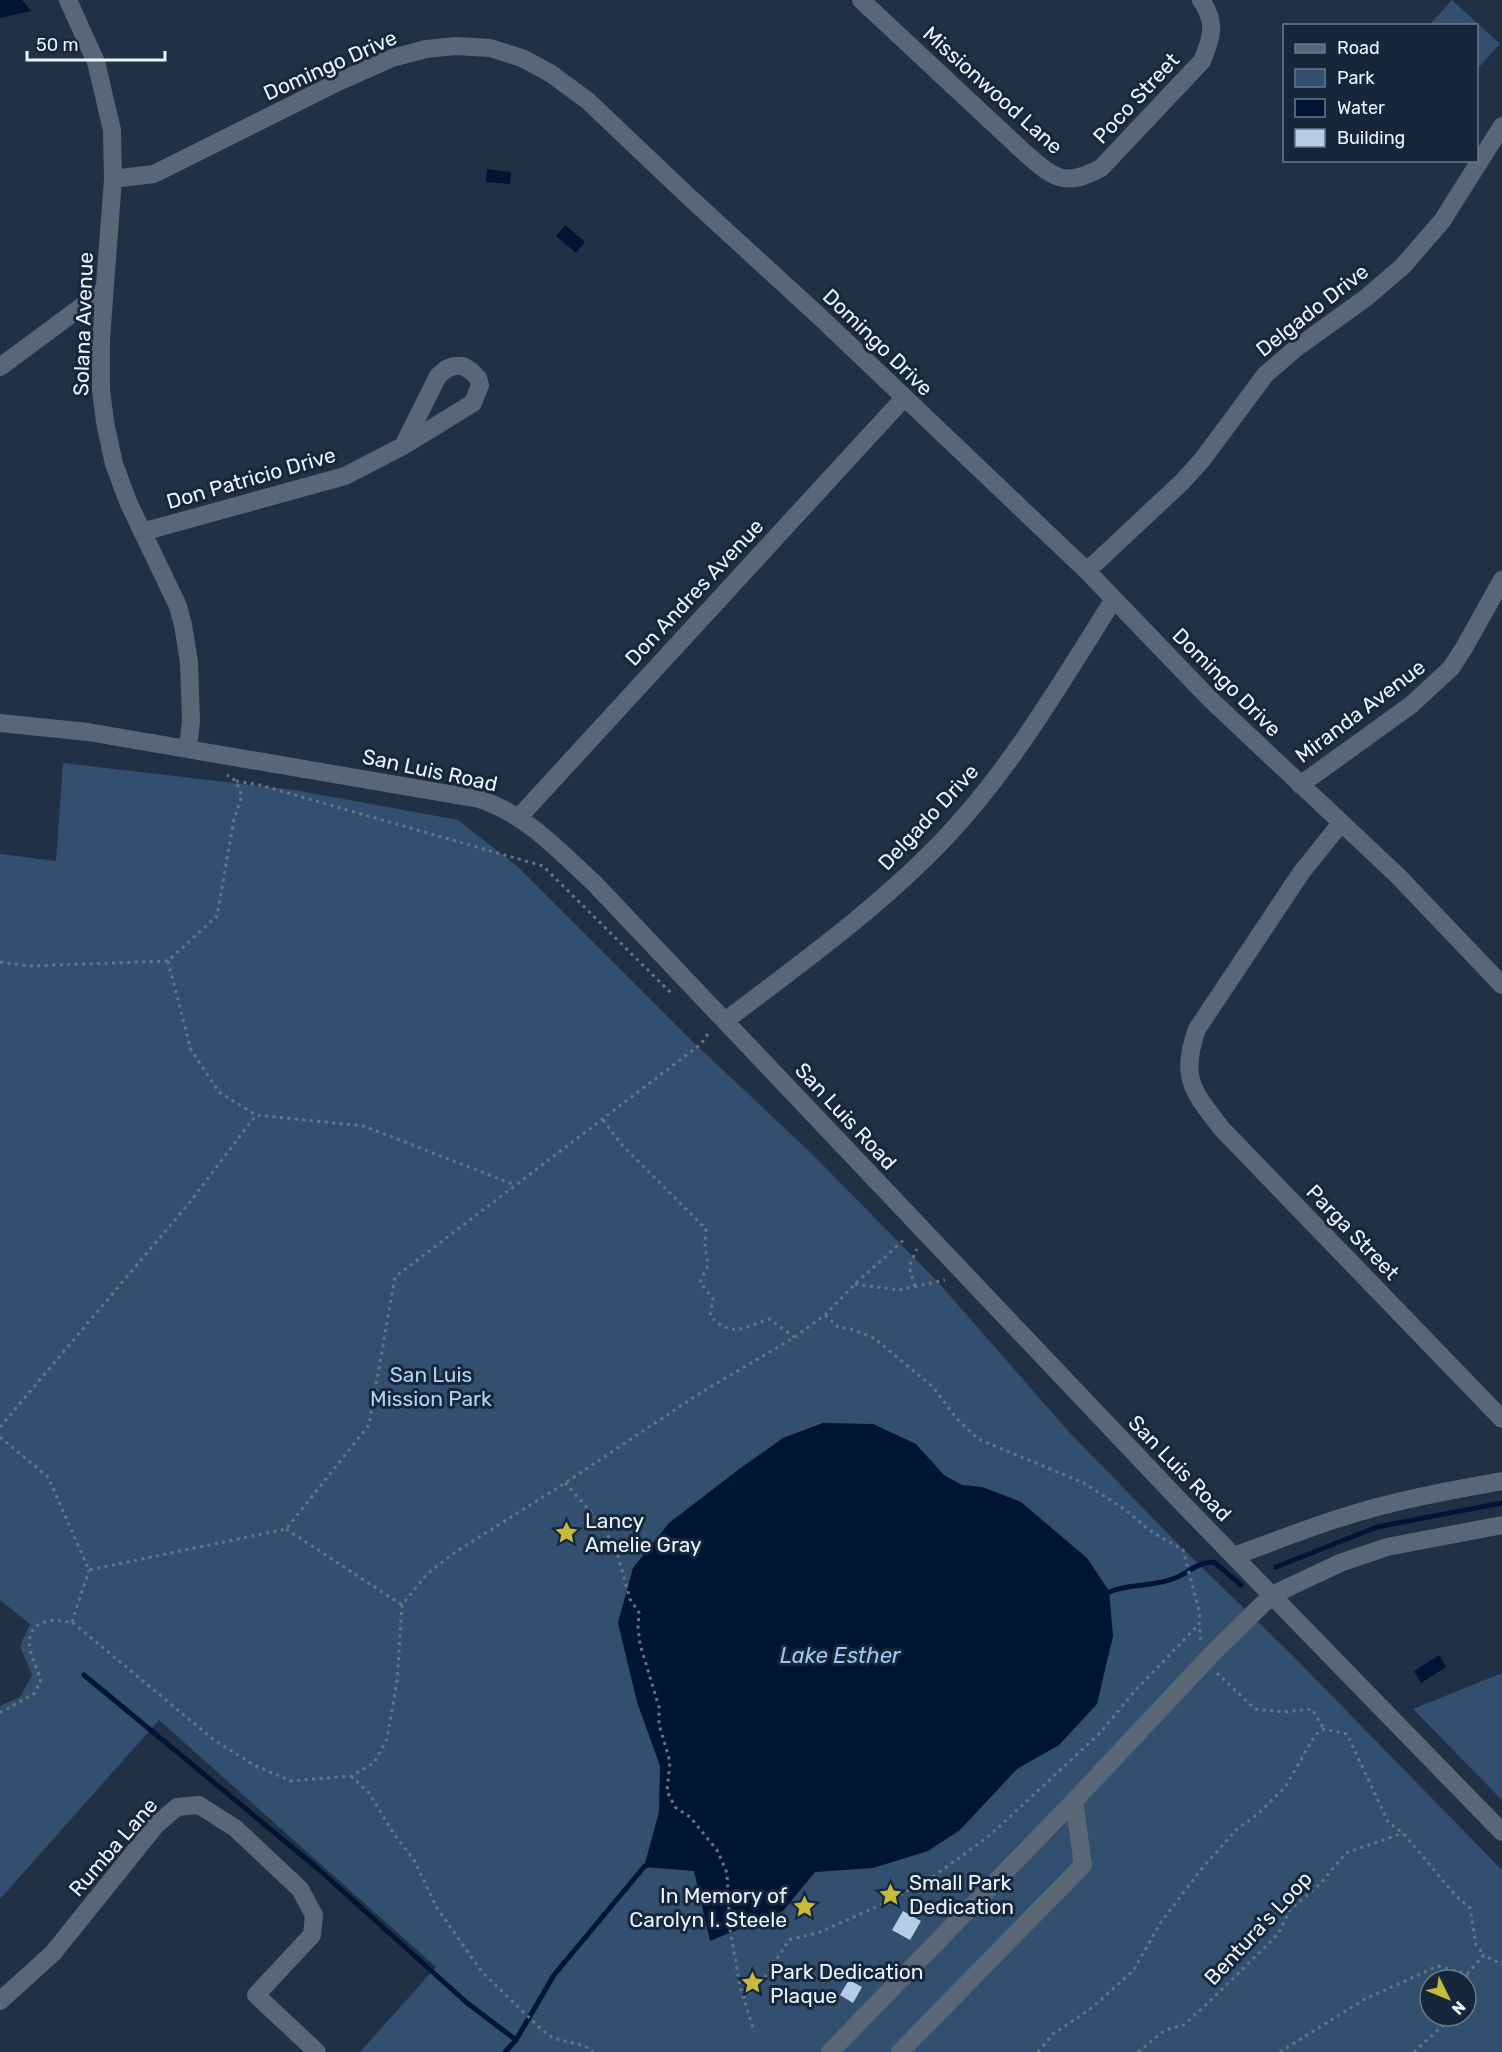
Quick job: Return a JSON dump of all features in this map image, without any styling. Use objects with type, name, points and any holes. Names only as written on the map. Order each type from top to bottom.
[{"type":"street","name":"Solana Avenue","points":[[68,0],[96,62],[112,130],[113,179],[104,290],[101,390],[105,422],[114,464],[129,504],[178,606],[183,625],[189,662],[191,721],[188,748]]},
{"type":"street","name":"Missionwood Lane","points":[[861,0],[1025,153],[1048,172],[1073,180]]},
{"type":"street","name":"Poco Street","points":[[1073,180],[1101,168],[1202,61],[1210,42],[1212,28],[1210,15],[1201,0]]},
{"type":"street","name":"Domingo Drive","points":[[113,179],[154,174],[338,82],[392,58],[426,49],[456,46],[489,48],[522,58],[550,73],[588,101],[820,317],[1087,571],[1210,699],[1458,937],[1502,985]]},
{"type":"street","name":"Delgado Drive","points":[[1087,571],[1195,467],[1265,375],[1295,349],[1367,297],[1403,266],[1442,221],[1502,126]]},
{"type":"street","points":[[0,367],[104,290]]},
{"type":"street","name":"Don Patricio Drive","points":[[142,532],[345,476],[403,446],[474,403],[480,385],[478,378],[463,366],[446,369],[438,376],[403,446]]},
{"type":"street","name":"Don Andres Avenue","points":[[519,817],[904,398]]},
{"type":"street","name":"Miranda Avenue","points":[[1300,785],[1411,705],[1451,668],[1502,580]]},
{"type":"street","name":"Delgado Drive","points":[[725,1021],[852,925],[904,879],[946,837],[984,793],[1021,744],[1114,599]]},
{"type":"street","name":"San Luis Road","points":[[0,723],[88,732],[479,799],[494,803],[519,817],[594,883],[1234,1556],[1502,1833]]},
{"type":"street","name":"Parga Street","points":[[1341,823],[1302,873],[1197,1029],[1190,1049],[1188,1065],[1192,1084],[1203,1105],[1222,1129],[1502,1419]]},
{"type":"street","points":[[1234,1556],[1336,1519],[1381,1506],[1431,1493],[1502,1481]]},
{"type":"street","points":[[830,2052],[1074,1801],[1206,1660],[1272,1595],[1340,1563],[1387,1547],[1502,1525]]},
{"type":"street","points":[[900,2052],[1083,1865],[1074,1801]]},
{"type":"street","name":"Rumba Lane","points":[[0,2001],[53,1953],[156,1826],[177,1807],[199,1805],[236,1828],[300,1889],[314,1915],[312,1935],[255,1995],[317,2052]]},
{"type":"street","points":[[1050,1825],[1077,1826]]},
{"type":"path","points":[[226,774],[236,781],[271,788],[543,866],[674,996]]},
{"type":"path","points":[[0,962],[29,966],[168,961],[217,916],[234,819],[242,796],[236,781]]},
{"type":"path","points":[[168,961],[191,1050],[219,1092],[256,1115],[364,1126],[515,1185]]},
{"type":"path","points":[[89,1570],[286,1528],[369,1425],[395,1277],[701,1044],[710,1032],[704,1026]]},
{"type":"path","points":[[0,1427],[190,1202],[256,1115]]},
{"type":"path","points":[[603,1120],[622,1145],[706,1229],[705,1246],[708,1265],[700,1282],[713,1299],[710,1316],[720,1326],[739,1330],[769,1319],[795,1337]]},
{"type":"path","points":[[0,1713],[35,1693],[41,1679],[29,1648],[29,1637],[35,1627],[49,1621],[72,1622],[214,1740],[254,1765],[291,1781],[351,1776],[374,1763],[387,1739],[397,1681],[402,1605],[427,1574],[454,1553],[565,1483],[697,1395],[795,1337],[825,1316],[855,1284],[907,1237],[925,1255]]},
{"type":"path","points":[[915,1286],[909,1267],[917,1248]]},
{"type":"path","points":[[855,1284],[899,1290],[948,1279],[940,1271]]},
{"type":"path","points":[[825,1316],[838,1327],[851,1329],[874,1338],[933,1387],[957,1419],[978,1439],[1084,1483],[1149,1530],[1183,1550],[1200,1614],[1199,1624],[1206,1660],[1225,1683],[1255,1709],[1284,1712],[1312,1709],[1324,1729]]},
{"type":"path","points":[[0,1437],[48,1477],[89,1570],[72,1622]]},
{"type":"path","points":[[565,1483],[598,1520],[616,1549],[630,1599],[639,1613],[640,1644],[659,1707],[659,1724],[670,1762],[667,1791],[675,1807],[685,1813],[717,1850],[727,1873],[730,1930],[740,1986],[754,2032]]},
{"type":"path","points":[[286,1528],[402,1605]]},
{"type":"path","points":[[743,1998],[763,1980],[789,1940],[820,1932],[885,1903],[930,1879],[989,1836],[1100,1733],[1134,1692],[1199,1624]]},
{"type":"path","points":[[1038,2052],[1053,2034],[1089,2010],[1133,1971],[1161,1922],[1203,1867],[1237,1829],[1258,1814],[1286,1786],[1315,1735],[1324,1729],[1347,1734],[1388,1822],[1403,1833],[1455,1895],[1470,1908],[1476,1945],[1484,1955],[1502,1965]]},
{"type":"path","points":[[351,1776],[369,1793],[394,1834],[414,1860],[437,1908],[482,1972],[553,2038],[585,2046],[593,2052]]},
{"type":"path","name":"Bentura's Loop","points":[[1138,2052],[1165,2030],[1184,2025],[1208,2003],[1278,1934],[1290,1910],[1319,1885],[1346,1853],[1403,1833]]},
{"type":"path","points":[[1472,1968],[1484,1955]]},
{"type":"path","points":[[1280,2052],[1365,1999],[1418,1975]]},
{"type":"path","points":[[1414,2052],[1440,2028]]},
{"type":"green space","points":[[1452,0],[1500,44],[1479,67],[1478,24],[1431,23]]},
{"type":"green space","name":"San Luis Mission Park","points":[[63,763],[295,790],[458,820],[518,867],[694,1043],[811,1153],[938,1282],[1069,1432],[1187,1553],[1293,1656],[1502,1870],[1502,2052],[360,2052],[436,1967],[159,1720],[0,1899],[0,1706],[20,1697],[32,1675],[20,1646],[30,1624],[0,1600],[0,854],[56,861]]},
{"type":"green space","points":[[1502,1673],[1502,1800],[1413,1709]]},
{"type":"water","points":[[0,0],[22,0],[31,11],[0,18]]},
{"type":"water","points":[[487,169],[511,172],[510,184],[486,182]]},
{"type":"water","points":[[565,225],[585,242],[576,253],[556,236]]},
{"type":"water","name":"Lake Esther","points":[[823,1423],[873,1424],[916,1444],[944,1475],[962,1485],[982,1487],[1021,1502],[1087,1558],[1109,1591],[1113,1636],[1097,1704],[1059,1745],[1017,1769],[960,1830],[928,1851],[873,1868],[815,1872],[783,1911],[710,1941],[694,1871],[644,1867],[659,1812],[660,1766],[637,1702],[618,1623],[633,1568],[669,1523],[783,1438]]},
{"type":"water","points":[[1439,1655],[1446,1667],[1421,1683],[1414,1671]]},
{"type":"building","points":[[903,1911],[921,1921],[910,1940],[892,1930]]},
{"type":"building","points":[[849,1980],[862,1987],[853,2003],[840,1995]]},
{"type":"waterway","points":[[1276,1567],[1377,1527],[1502,1503]]},
{"type":"waterway","points":[[1105,1594],[1122,1588],[1167,1581],[1198,1566],[1214,1562],[1241,1585]]},
{"type":"waterway","points":[[84,1675],[316,1867],[466,2002],[516,2040]]},
{"type":"waterway","points":[[505,2052],[516,2040],[554,1975],[644,1867],[649,1864]]},
{"type":"place","name":"Lancy Amelie Gray","points":[[567,1532]]},
{"type":"place","name":"Small Park Dedication","points":[[891,1894]]},
{"type":"place","name":"In Memory of Carolyn I. Steele","points":[[805,1907]]},
{"type":"place","name":"Park Dedication Plaque","points":[[752,1983]]}]
